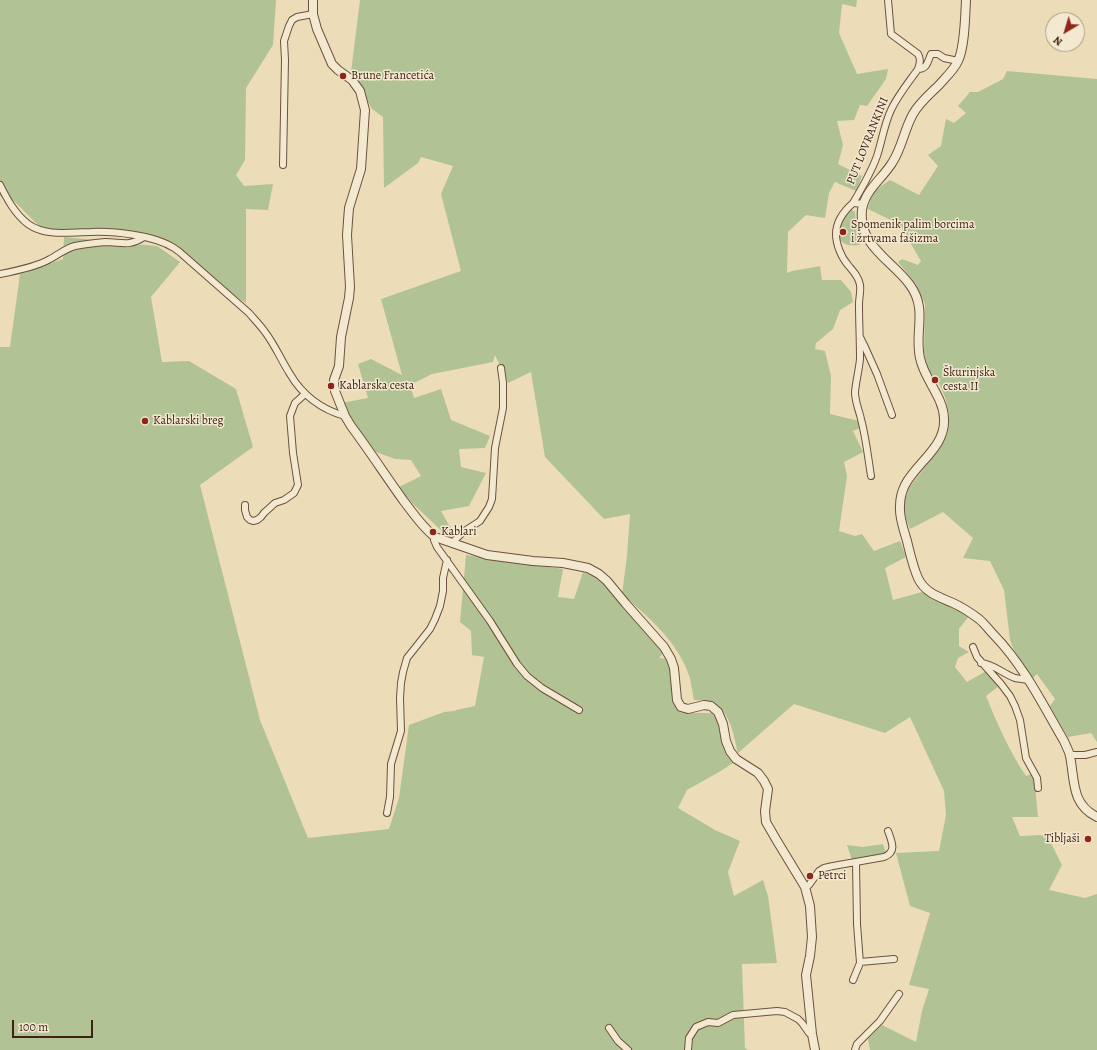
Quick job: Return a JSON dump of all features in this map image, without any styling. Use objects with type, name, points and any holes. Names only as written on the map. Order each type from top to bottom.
[{"type":"street","points":[[313,0],[313,14],[317,29],[332,64],[352,80],[360,91],[365,110],[361,169],[349,208],[347,235],[350,287],[341,337],[339,366],[334,380],[335,391],[345,416],[416,518],[428,531],[436,537],[487,555],[563,563],[588,568],[599,574],[607,581],[664,647],[674,668],[677,700],[681,708],[688,709],[704,705],[711,706],[718,712],[723,724],[726,741],[730,751],[736,759],[758,773],[768,789],[765,811],[766,822],[805,887],[810,906],[812,937],[806,975],[815,1050]]},
{"type":"street","points":[[888,0],[891,34],[918,54],[920,60],[918,69]]},
{"type":"street","points":[[966,0],[962,50],[958,61],[939,85],[918,106],[912,116],[897,156],[870,190],[862,212],[864,231],[870,242],[885,260],[910,284],[918,299],[921,315],[918,344],[919,355],[923,369],[941,403],[944,412],[942,436],[939,442],[909,480],[903,492],[900,503],[900,514],[915,571],[920,583],[929,592],[966,610],[981,621],[1015,659],[1064,741],[1070,755],[1076,796],[1082,806],[1097,817]]},
{"type":"street","points":[[283,164],[284,41],[292,20],[297,17],[313,14]]},
{"type":"street","name":"PUT LOVRANKINI","points":[[871,476],[855,392],[860,359],[860,286],[855,273],[838,246],[836,240],[836,229],[842,214],[853,203],[872,168],[881,142],[884,127],[892,108],[918,69],[922,69],[926,66],[931,54],[938,54],[944,58],[958,61]]},
{"type":"street","points":[[0,185],[7,199],[22,218],[30,225],[41,230],[66,233],[124,233],[163,242],[173,247],[249,313],[265,332],[291,376],[305,394],[320,405],[345,416]]},
{"type":"street","points":[[853,203],[864,204]]},
{"type":"street","points":[[0,274],[24,269],[44,262],[72,246],[106,242],[128,244],[136,242],[144,237]]},
{"type":"street","points":[[860,337],[877,374],[892,415]]},
{"type":"street","points":[[453,542],[463,532],[480,521],[486,513],[492,499],[495,448],[503,408],[503,383],[501,368]]},
{"type":"street","points":[[245,505],[246,517],[253,521],[261,518],[264,513],[275,503],[284,500],[294,493],[298,485],[293,453],[290,416],[295,403],[305,394]]},
{"type":"street","points":[[436,537],[434,540],[437,547],[527,676],[542,688],[579,710]]},
{"type":"street","points":[[387,813],[390,797],[392,764],[401,731],[401,683],[407,658],[430,629],[440,606],[443,591],[443,578],[447,560]]},
{"type":"street","points":[[973,647],[977,657],[1001,684],[1012,701],[1020,720],[1026,758],[1037,778],[1038,788]]},
{"type":"street","points":[[982,663],[986,663],[1014,677],[1028,680]]},
{"type":"street","points":[[1070,755],[1085,755],[1097,752]]},
{"type":"street","points":[[805,887],[809,885],[819,871],[833,866],[884,857],[892,853],[892,843],[888,831]]},
{"type":"street","points":[[853,980],[860,962],[857,924],[856,862]]},
{"type":"street","points":[[860,962],[894,959]]},
{"type":"street","points":[[855,1050],[857,1044],[880,1021],[899,994]]},
{"type":"street","points":[[688,1050],[689,1038],[696,1027],[708,1022],[718,1023],[733,1015],[785,1012],[798,1019],[809,1033],[812,1034]]},
{"type":"street","points":[[609,1028],[628,1050]]},
{"type":"green space","points":[[0,0],[276,0],[273,45],[246,88],[245,160],[236,175],[244,186],[273,184],[268,210],[246,209],[246,303],[225,290],[173,243],[149,235],[64,231],[40,227],[14,201],[0,196]]},
{"type":"green space","points":[[360,0],[857,0],[856,7],[842,4],[839,33],[857,74],[888,69],[886,79],[867,106],[860,105],[854,120],[837,121],[843,145],[838,164],[862,176],[856,191],[835,182],[829,193],[825,218],[806,215],[788,232],[787,273],[820,266],[822,280],[841,280],[851,292],[853,302],[840,310],[833,329],[816,343],[815,349],[825,351],[831,376],[830,414],[859,421],[860,428],[853,431],[863,452],[844,462],[847,476],[839,531],[855,536],[862,534],[874,551],[900,541],[906,557],[885,568],[893,600],[922,592],[933,600],[955,608],[969,616],[959,629],[959,646],[969,652],[958,658],[955,667],[967,682],[986,671],[999,686],[986,696],[1014,757],[1026,776],[1032,774],[1034,776],[1038,817],[1012,817],[1020,836],[1040,835],[1048,837],[1062,865],[1049,890],[1085,898],[1097,894],[1097,1050],[870,1050],[868,1039],[882,1025],[916,1042],[922,1011],[929,989],[909,985],[930,913],[910,906],[896,853],[939,851],[946,815],[944,791],[910,717],[885,733],[794,704],[738,753],[732,729],[726,715],[715,704],[694,700],[688,673],[682,658],[659,628],[622,594],[630,514],[604,519],[545,457],[531,372],[508,383],[495,355],[493,362],[432,374],[410,385],[414,398],[441,389],[451,420],[490,436],[485,448],[459,449],[461,467],[486,473],[469,506],[441,511],[454,534],[445,534],[411,502],[399,487],[421,476],[411,460],[395,459],[376,452],[361,435],[342,403],[368,398],[358,364],[371,359],[402,375],[381,299],[461,271],[441,194],[453,166],[421,157],[418,163],[384,188],[383,117],[372,109],[351,72]]},
{"type":"green space","points":[[1007,71],[1097,79],[1097,742],[1091,733],[1068,737],[1050,706],[1055,699],[1037,674],[1032,679],[1013,648],[1010,640],[1004,590],[990,561],[963,558],[973,538],[943,512],[910,529],[906,519],[904,502],[909,488],[941,446],[948,432],[949,414],[945,397],[937,379],[928,371],[924,351],[925,304],[916,284],[898,262],[902,259],[918,265],[921,261],[899,224],[868,209],[875,192],[890,180],[919,195],[938,166],[928,155],[941,146],[946,119],[954,123],[966,113],[958,106],[970,92],[978,92],[1003,79]]},
{"type":"green space","points":[[849,209],[855,212],[857,227],[862,242],[859,245],[846,244],[840,239],[840,224],[842,218]]},
{"type":"green space","points":[[64,237],[157,246],[180,262],[151,297],[162,362],[189,361],[236,389],[253,447],[200,485],[260,720],[308,838],[389,829],[399,798],[409,725],[444,712],[475,706],[484,657],[472,655],[471,631],[460,622],[466,555],[563,569],[558,597],[574,599],[583,572],[600,579],[663,653],[659,658],[668,659],[672,675],[672,691],[680,712],[712,713],[722,729],[736,761],[687,790],[678,808],[715,830],[740,841],[728,872],[734,896],[763,880],[768,896],[777,963],[742,964],[745,1048],[748,1050],[0,1050],[0,347],[10,347],[20,274],[63,259]]},
{"type":"green space","points":[[883,844],[886,853],[852,860],[847,845],[863,847]]},
{"type":"place","name":"Brune Francetića","points":[[343,76]]},
{"type":"place","name":"Spomenik palim borcima i žrtvama fašizma","points":[[843,232]]},
{"type":"place","name":"Škurinjska cesta II","points":[[935,380]]},
{"type":"place","name":"Kablarska cesta","points":[[331,386]]},
{"type":"place","name":"Kablarski breg","points":[[145,421]]},
{"type":"place","name":"Kablari","points":[[433,532]]},
{"type":"place","name":"Tibljaši","points":[[1088,839]]},
{"type":"place","name":"Petrci","points":[[810,876]]}]
